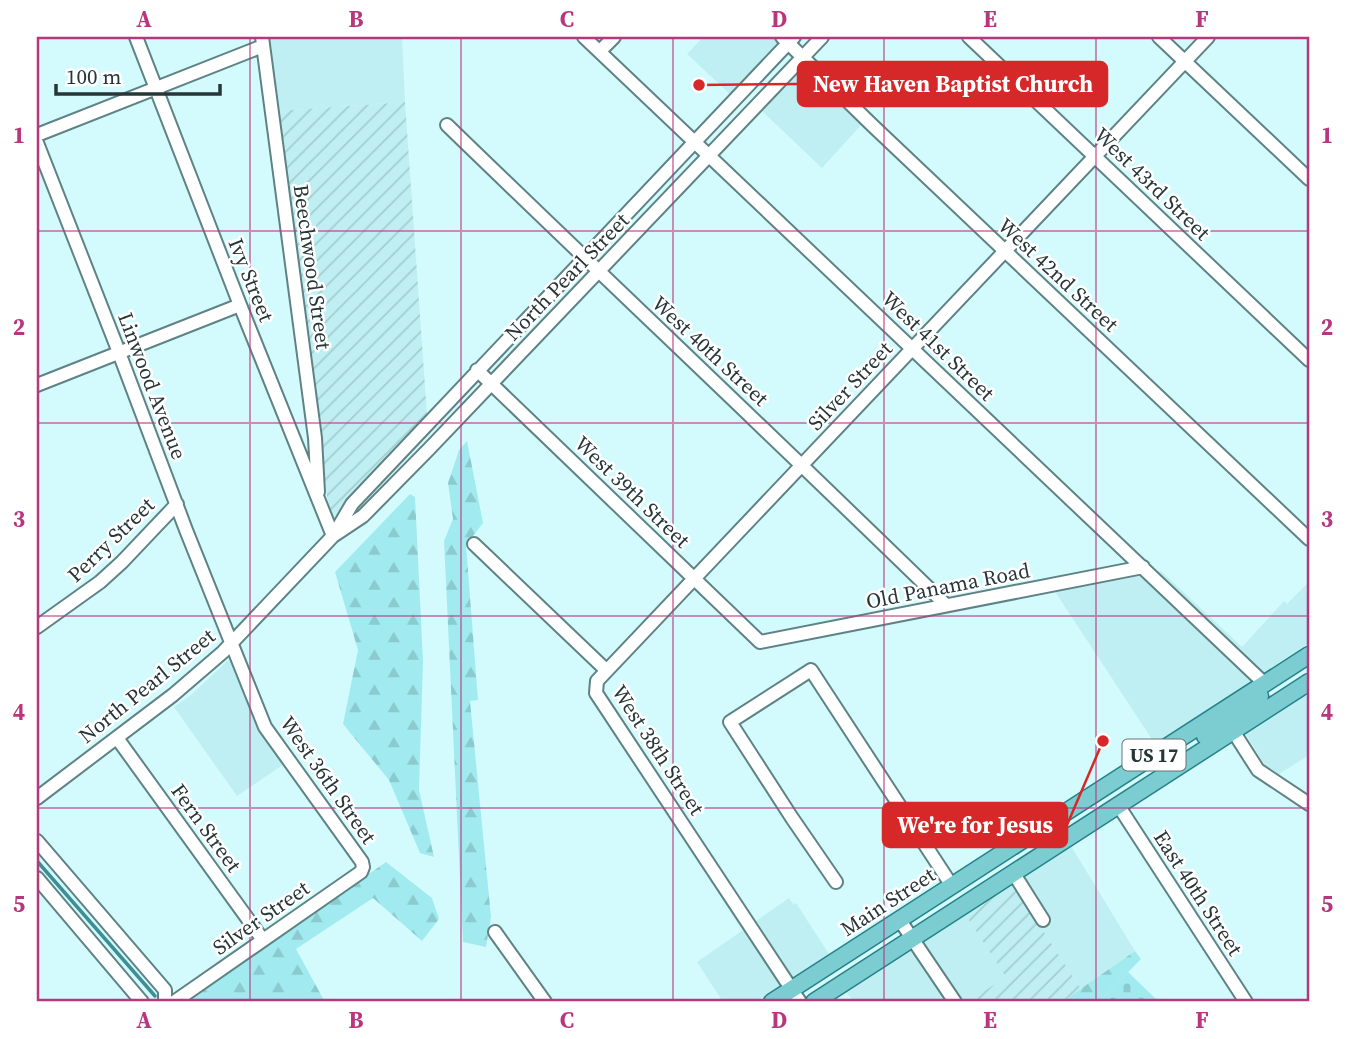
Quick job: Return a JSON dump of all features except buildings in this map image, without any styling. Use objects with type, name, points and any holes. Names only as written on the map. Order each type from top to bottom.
[{"type":"main road","name":"Main Street","points":[[772,1002],[796,996],[899,919],[1309,655]]},
{"type":"main road","name":"Main Street","points":[[814,1002],[1309,682]]},
{"type":"main road","points":[[1145,788],[1191,746],[1258,700],[1265,684]]},
{"type":"street","name":"Ivy Street","points":[[136,37],[333,536]]},
{"type":"street","name":"West 41st Street","points":[[584,37],[1265,684]]},
{"type":"street","points":[[600,51],[614,37]]},
{"type":"street","name":"North Pearl Street","points":[[333,536],[363,516],[822,37]]},
{"type":"street","name":"West 43rd Street","points":[[969,37],[1309,360]]},
{"type":"street","points":[[1159,37],[1309,179]]},
{"type":"street","name":"Silver Street","points":[[606,670],[1208,37]]},
{"type":"street","name":"North Pearl Street","points":[[37,798],[173,695],[232,643],[333,536],[352,504],[695,142],[788,39]]},
{"type":"street","name":"West 42nd Street","points":[[788,39],[803,57],[1005,251],[1309,539]]},
{"type":"street","points":[[37,135],[156,88],[262,41]]},
{"type":"street","name":"Beechwood Street","points":[[262,41],[315,438],[319,503]]},
{"type":"street","name":"West 40th Street","points":[[447,125],[946,606]]},
{"type":"street","name":"Linwood Avenue","points":[[37,142],[232,643]]},
{"type":"street","points":[[37,385],[240,305]]},
{"type":"street","name":"West 39th Street","points":[[477,370],[760,642]]},
{"type":"street","name":"Perry Street","points":[[37,627],[100,582],[177,504]]},
{"type":"street","name":"West 38th Street","points":[[474,544],[606,670],[597,681],[596,693],[796,996]]},
{"type":"street","name":"Old Panama Road","points":[[760,642],[1143,567]]},
{"type":"street","name":"West 36th Street","points":[[232,643],[270,737],[362,862]]},
{"type":"street","points":[[836,882],[730,722],[811,670],[952,886]]},
{"type":"street","points":[[1233,732],[1258,770],[1309,804]]},
{"type":"street","name":"Fern Street","points":[[117,738],[263,940]]},
{"type":"street","name":"East 40th Street","points":[[1118,805],[1246,1002]]},
{"type":"street","points":[[37,841],[165,990],[165,1002]]},
{"type":"street","name":"Silver Street","points":[[174,1002],[361,872],[362,862]]},
{"type":"street","points":[[1014,874],[1043,920]]},
{"type":"street","points":[[37,878],[142,1002]]},
{"type":"street","points":[[899,919],[955,1002]]},
{"type":"street","points":[[495,932],[545,1002]]},
{"type":"shaded area","points":[[267,37],[402,37],[405,102],[278,111]]},
{"type":"shaded area","points":[[703,37],[786,37],[731,95],[687,54]]},
{"type":"shaded area","points":[[802,66],[863,123],[822,168],[761,110]]},
{"type":"shaded area","points":[[405,102],[427,415],[330,521],[278,111]]},
{"type":"shaded area","points":[[1161,571],[1242,647],[1284,601],[1287,604],[1309,582],[1309,643],[1155,744],[1054,590]]},
{"type":"shaded area","points":[[240,649],[268,720],[281,744],[293,758],[237,796],[174,707],[191,695]]},
{"type":"shaded area","points":[[1305,694],[1309,700],[1309,755],[1273,778],[1245,733]]},
{"type":"shaded area","points":[[1071,846],[1135,951],[1081,989],[1012,883]]},
{"type":"shaded area","points":[[1012,883],[1081,989],[1062,1002],[967,1002],[1006,977],[965,914]]},
{"type":"shaded area","points":[[789,898],[794,905],[796,903],[829,954],[755,1002],[723,1002],[697,962]]},
{"type":"shaded area","points":[[965,914],[1007,977],[967,1002],[855,1002],[846,992]]},
{"type":"green space","points":[[467,441],[483,523],[466,545],[478,700],[470,701],[491,917],[486,947],[463,942],[444,541],[453,519],[448,483],[459,450]]},
{"type":"green space","points":[[410,494],[415,497],[423,661],[419,790],[434,857],[420,853],[389,780],[343,724],[358,650],[335,572]]},
{"type":"green space","points":[[386,862],[432,898],[439,919],[422,941],[373,898],[296,949],[325,1002],[184,1002]]},
{"type":"green space","points":[[1135,951],[1141,959],[1099,1002],[1062,1002]]},
{"type":"green space","points":[[1128,972],[1159,1002],[1099,1002]]},
{"type":"waterway","points":[[37,861],[155,996]]},
{"type":"place","name":"New Haven Baptist Church","points":[[699,85]]},
{"type":"place","name":"We're for Jesus","points":[[1103,741]]}]
